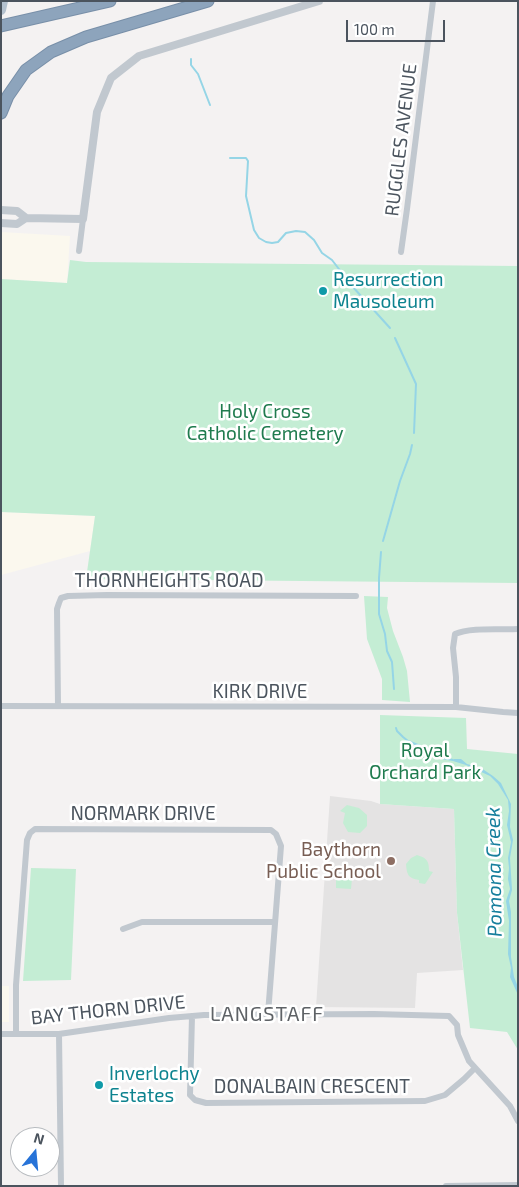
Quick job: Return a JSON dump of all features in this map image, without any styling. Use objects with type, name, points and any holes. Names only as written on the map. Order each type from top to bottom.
[{"type":"highway","points":[[1,28],[21,21],[110,1]]},
{"type":"highway","points":[[1,113],[8,96],[26,70],[51,52],[86,37],[208,1]]},
{"type":"main road","points":[[1,10],[2,1]]},
{"type":"street","points":[[79,251],[98,112],[111,78],[139,56],[319,1]]},
{"type":"street","name":"RUGGLES AVENUE","points":[[401,252],[433,1]]},
{"type":"street","points":[[1,210],[17,211],[26,218]]},
{"type":"street","points":[[1,223],[17,224],[26,218],[83,219]]},
{"type":"street","name":"THORNHEIGHTS ROAD","points":[[58,706],[57,609],[61,598],[68,596],[107,595],[356,596]]},
{"type":"street","points":[[456,707],[456,677],[453,648],[456,634],[471,630],[518,630]]},
{"type":"street","name":"KIRK DRIVE","points":[[1,706],[456,707],[518,712]]},
{"type":"street","name":"NORMARK DRIVE","points":[[16,1034],[16,985],[27,840],[30,833],[35,829],[271,830],[276,834],[281,846],[268,1014]]},
{"type":"street","points":[[123,929],[142,922],[275,922]]},
{"type":"street","name":"BAY THORN DRIVE","points":[[1,1034],[59,1034],[192,1016],[268,1014],[408,1014],[449,1016],[457,1025],[461,1046],[469,1061],[510,1106],[518,1121]]},
{"type":"street","name":"DONALBAIN CRESCENT","points":[[192,1016],[190,1095],[195,1100],[206,1103],[425,1101],[445,1095],[464,1080],[475,1068]]},
{"type":"street","points":[[59,1034],[61,1186]]},
{"type":"street","points":[[446,1186],[518,1185]]},
{"type":"shaded area","points":[[1,232],[70,236],[67,283],[1,279]]},
{"type":"shaded area","points":[[1,512],[95,516],[90,551],[1,575]]},
{"type":"shaded area","name":"Baythorn Public School","points":[[330,796],[371,801],[380,804],[454,809],[457,913],[463,970],[417,973],[415,1008],[316,1007]]},
{"type":"shaded area","points":[[1,986],[9,986],[9,1022],[1,1022]]},
{"type":"green space","name":"Holy Cross Catholic Cemetery","points":[[70,260],[86,262],[518,266],[518,583],[86,579],[95,516],[1,512],[1,279],[67,283]]},
{"type":"green space","points":[[364,596],[388,597],[387,608],[407,671],[410,702],[382,700],[382,679],[367,639]]},
{"type":"green space","name":"Royal Orchard Park","points":[[380,715],[466,718],[467,749],[518,754],[518,1050],[507,1032],[470,1028],[457,913],[454,809],[380,804]]},
{"type":"green space","points":[[347,805],[359,808],[367,815],[367,826],[360,833],[348,832],[343,823],[345,813],[340,811]]},
{"type":"green space","points":[[417,855],[427,860],[429,871],[433,872],[425,884],[419,883],[419,880],[410,877],[407,871],[406,864]]},
{"type":"green space","points":[[31,868],[76,869],[71,980],[23,981]]},
{"type":"green space","points":[[336,878],[352,878],[351,889],[336,888]]},
{"type":"water","points":[[454,759],[461,759],[467,764],[481,768],[493,776],[501,783],[511,804],[510,827],[513,840],[510,858],[512,890],[509,901],[511,912],[511,957],[518,995],[510,977],[511,968],[508,954],[509,921],[506,901],[510,889],[508,858],[511,842],[507,825],[508,800],[498,784],[490,776],[453,761]]},
{"type":"waterway","name":"Pomona Creek","points":[[191,59],[191,65],[198,74],[210,105]]},
{"type":"waterway","name":"Pomona Creek","points":[[230,158],[246,158],[248,161],[246,196],[254,230],[259,238],[272,243],[278,242],[286,233],[305,232],[314,240],[322,253],[332,260],[352,286],[390,328]]},
{"type":"waterway","name":"Pomona Creek","points":[[395,338],[416,384],[414,433]]},
{"type":"waterway","name":"Pomona Creek","points":[[383,541],[412,445]]},
{"type":"waterway","name":"Pomona Creek","points":[[381,552],[379,614],[385,634],[387,651],[392,662],[394,689]]},
{"type":"waterway","name":"Pomona Creek","points":[[396,728],[408,741],[430,750],[442,758],[453,760]]},
{"type":"place","name":"Resurrection Mausoleum","points":[[323,291]]},
{"type":"place","name":"Baythorn Public School","points":[[391,861]]},
{"type":"place","name":"Inverlochy Estates","points":[[99,1085]]},
{"type":"district","name":"LANGSTAFF","points":[[267,1014]]}]
